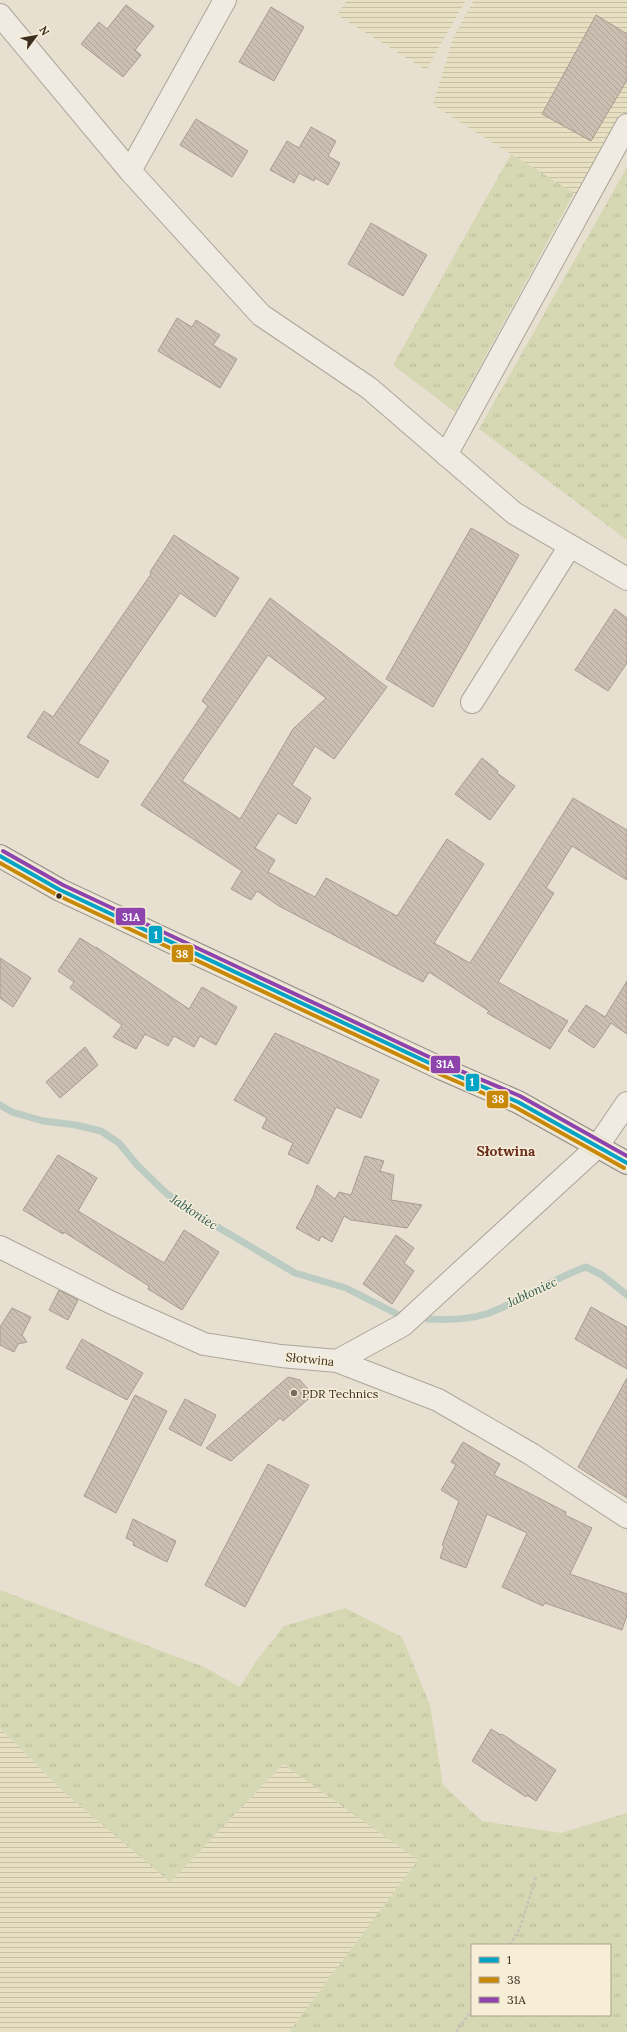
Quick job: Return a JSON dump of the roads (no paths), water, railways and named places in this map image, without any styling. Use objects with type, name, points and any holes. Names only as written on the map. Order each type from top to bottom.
[{"type":"main road","points":[[0,856],[67,893],[440,1068],[518,1102],[627,1163]]},
{"type":"street","points":[[130,171],[225,0]]},
{"type":"street","points":[[0,15],[130,171],[261,315],[368,388],[514,513],[627,579]]},
{"type":"street","points":[[446,455],[627,126]]},
{"type":"street","points":[[472,702],[570,546]]},
{"type":"street","points":[[337,1361],[403,1324],[598,1147],[627,1103]]},
{"type":"street","name":"Słotwina","points":[[0,1247],[110,1302],[204,1344],[282,1356],[337,1361],[438,1400],[531,1454],[627,1517]]},
{"type":"waterway","name":"Jabłoniec","points":[[0,1105],[12,1112],[43,1121],[76,1125],[101,1131],[119,1143],[137,1165],[167,1194],[206,1220],[295,1273],[346,1288],[397,1314]]},
{"type":"waterway","name":"Jabłoniec","points":[[428,1319],[457,1319],[486,1314],[586,1267],[602,1275],[627,1295]]},
{"type":"place","name":"PDR Technics","points":[[294,1393]]},
{"type":"district","name":"Słotwina","points":[[506,1151]]}]
